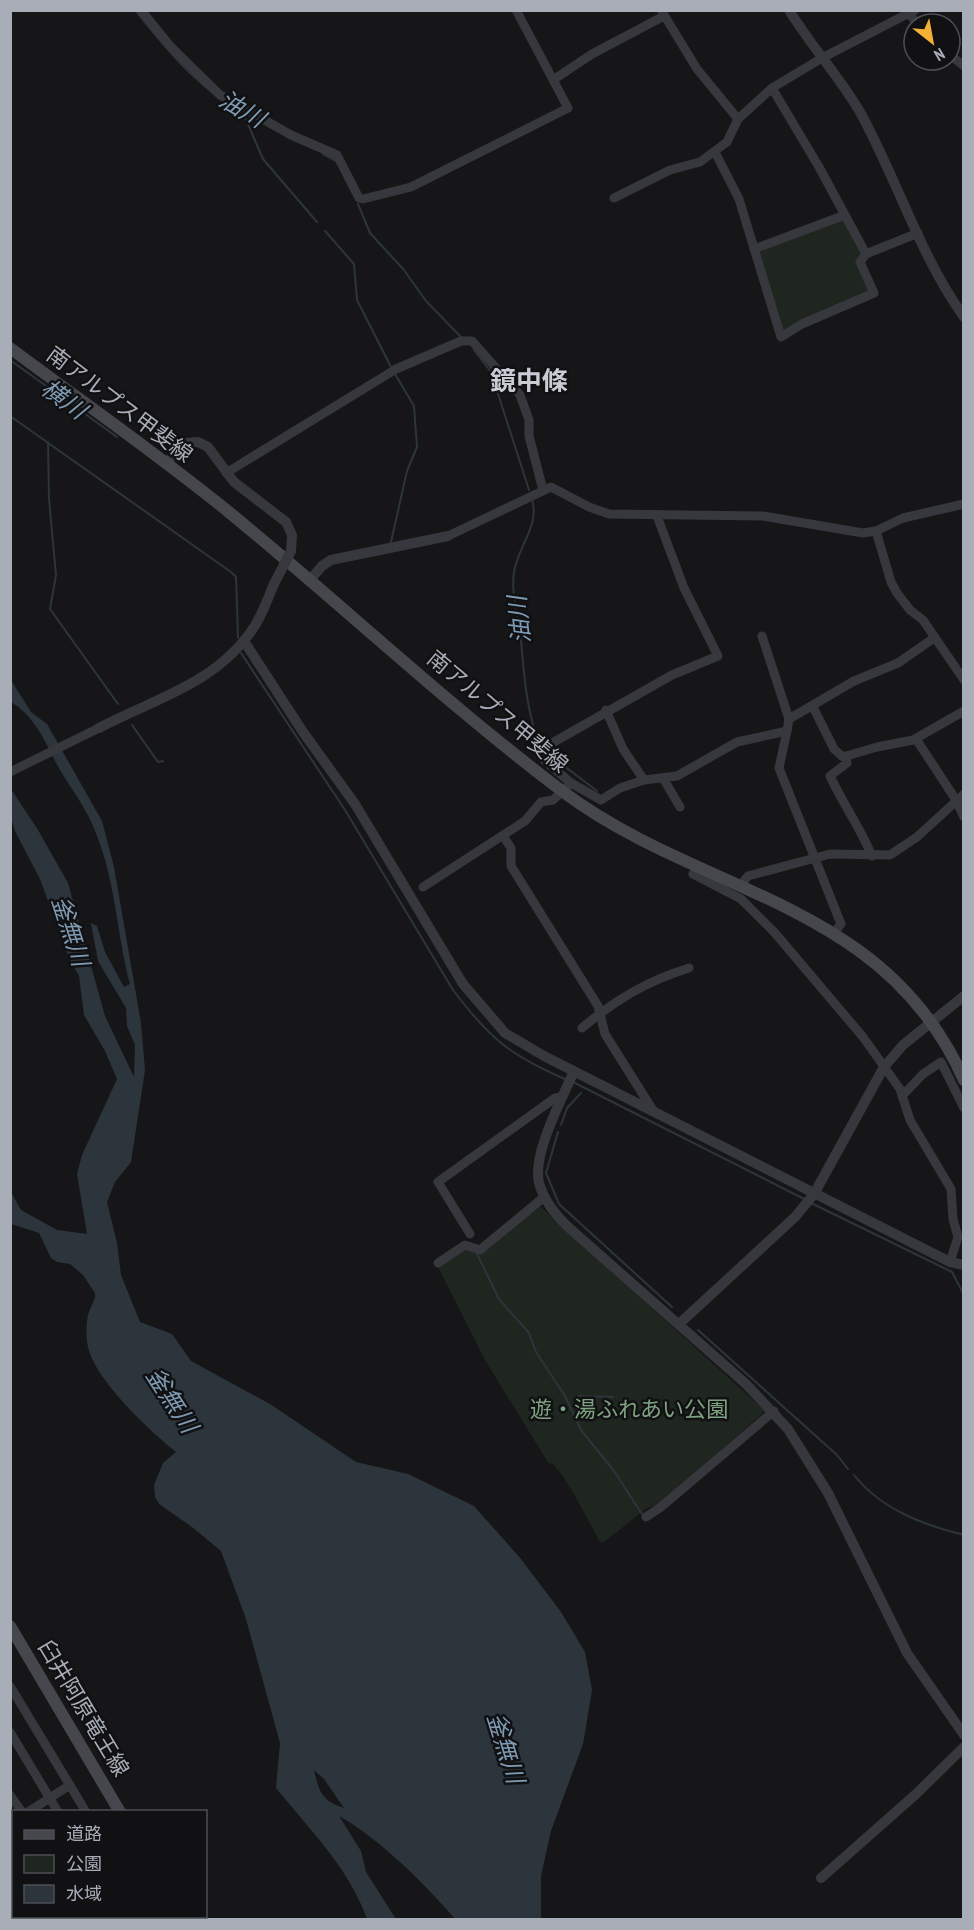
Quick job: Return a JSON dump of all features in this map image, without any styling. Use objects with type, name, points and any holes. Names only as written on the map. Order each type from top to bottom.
[{"type":"main road","name":"南アルプス甲斐線","points":[[10,348],[166,463],[566,787],[634,837],[740,885],[834,933],[886,972],[930,1021],[963,1080]]},
{"type":"main road","name":"臼井阿原竜王線","points":[[10,1626],[119,1810]]},
{"type":"street","points":[[141,10],[171,47],[220,95],[291,135],[337,155],[359,198],[363,199],[411,187],[568,108],[516,10]]},
{"type":"street","points":[[789,10],[860,112],[939,277],[963,316]]},
{"type":"street","points":[[553,80],[662,13],[697,69],[738,119]]},
{"type":"street","points":[[614,198],[670,170],[700,162],[727,142],[738,119],[772,88],[822,58],[902,17]]},
{"type":"street","points":[[772,88],[866,254]]},
{"type":"street","points":[[715,152],[739,199],[781,337],[802,324],[874,293],[860,262],[866,254],[918,233]]},
{"type":"street","points":[[754,249],[845,215]]},
{"type":"street","points":[[226,473],[396,369],[461,341],[472,342],[520,395],[529,420],[529,436],[543,490]]},
{"type":"street","points":[[10,772],[192,685],[216,668],[244,640],[261,615],[291,551],[292,535],[286,522],[241,488],[226,473],[212,451],[198,442],[181,446],[166,463]]},
{"type":"street","points":[[309,581],[322,566],[331,560],[448,537],[551,487],[589,507],[609,514],[700,517],[722,514],[763,516],[863,533],[876,531],[903,518],[963,504]]},
{"type":"street","points":[[657,516],[684,588],[718,656],[672,675],[538,750],[543,759],[566,787],[601,801],[620,788],[644,780],[677,776],[737,742],[787,731]]},
{"type":"street","points":[[876,531],[891,582],[910,610],[922,620],[963,680]]},
{"type":"street","points":[[762,636],[789,719],[779,768],[841,924],[834,933]]},
{"type":"street","points":[[789,719],[854,681],[898,663],[934,638]]},
{"type":"street","points":[[244,640],[303,732],[355,804],[463,984],[505,1033],[655,1114],[950,1262],[963,1265]]},
{"type":"street","points":[[813,707],[834,749],[838,754],[846,756],[916,739],[963,711]]},
{"type":"street","points":[[606,710],[623,749],[644,780]]},
{"type":"street","points":[[916,739],[960,797],[963,817]]},
{"type":"street","points":[[846,756],[847,763],[830,776],[842,800],[854,816],[872,856]]},
{"type":"street","points":[[663,778],[680,807]]},
{"type":"street","points":[[423,887],[525,821],[541,802],[553,800],[566,787]]},
{"type":"street","points":[[740,885],[748,876],[815,858],[846,852],[872,856],[890,855],[916,837],[960,797]]},
{"type":"street","points":[[503,836],[511,848],[511,866],[601,1012],[605,1034],[655,1114]]},
{"type":"street","points":[[697,865],[693,874],[741,899],[775,933],[885,1067],[902,1096],[910,1120],[951,1189],[958,1237],[950,1262]]},
{"type":"street","points":[[582,1028],[601,1012],[654,979],[688,968]]},
{"type":"street","points":[[679,1324],[776,1236],[814,1194],[885,1067],[903,1045],[963,996]]},
{"type":"street","points":[[902,1096],[923,1074],[941,1062],[963,1108]]},
{"type":"street","points":[[574,1071],[538,1168],[539,1182],[544,1197],[567,1226],[774,1411],[814,1466],[907,1653],[963,1736]]},
{"type":"street","points":[[470,1234],[438,1182],[555,1098],[564,1096]]},
{"type":"street","points":[[438,1263],[465,1245],[480,1250],[544,1197]]},
{"type":"street","points":[[646,1517],[661,1508],[774,1411]]},
{"type":"street","points":[[10,1686],[85,1810]]},
{"type":"street","points":[[10,1732],[57,1810]]},
{"type":"street","points":[[821,1878],[915,1796],[963,1747]]},
{"type":"street","points":[[31,1810],[70,1785]]},
{"type":"street","points":[[10,1795],[21,1810]]},
{"type":"green space","points":[[845,215],[866,254],[860,262],[874,293],[780,333],[754,249]]},
{"type":"green space","name":"遊・湯ふれあい公園","points":[[540,1206],[765,1411],[658,1505],[647,1508],[604,1542],[600,1542],[563,1476],[551,1463],[549,1464],[485,1360],[438,1267],[468,1247],[474,1253]]},
{"type":"water","name":"釜無川","points":[[11,680],[31,712],[47,724],[102,821],[114,867],[141,1023],[145,1070],[131,1162],[115,1182],[107,1202],[117,1243],[121,1275],[140,1322],[172,1334],[191,1361],[270,1404],[356,1462],[408,1474],[474,1506],[521,1559],[561,1612],[585,1652],[592,1690],[583,1744],[551,1831],[541,1876],[541,1919],[455,1919],[430,1891],[386,1849],[339,1816],[361,1851],[366,1872],[396,1919],[367,1919],[359,1900],[339,1866],[276,1788],[280,1743],[246,1619],[221,1551],[159,1504],[155,1497],[154,1485],[163,1463],[176,1452],[125,1404],[101,1375],[93,1360],[88,1347],[87,1327],[95,1293],[83,1275],[70,1264],[57,1262],[51,1258],[39,1233],[11,1224],[10,1190],[21,1210],[57,1230],[87,1234],[77,1174],[82,1155],[117,1079],[105,1051],[84,1015],[79,976],[69,958],[40,879],[15,831],[11,817],[11,789],[38,830],[68,883],[105,1016],[134,1077],[135,1045],[127,1026],[126,1008],[98,961],[91,923],[97,926],[105,952],[124,987],[130,984],[108,873],[97,836],[37,727],[11,702]],"holes":[[[314,1770],[324,1779],[344,1808],[326,1799]]]},
{"type":"waterway","name":"油川","points":[[135,10],[188,72],[219,98],[254,119]]},
{"type":"waterway","points":[[244,115],[263,159],[317,222]]},
{"type":"waterway","name":"油川","points":[[323,154],[336,161]]},
{"type":"waterway","name":"油川","points":[[358,204],[370,233],[404,270],[426,301],[461,337]]},
{"type":"waterway","points":[[325,231],[354,264],[357,300],[391,367]]},
{"type":"waterway","name":"油川","points":[[474,350],[491,372],[529,490]]},
{"type":"waterway","name":"横川","points":[[10,360],[117,437]]},
{"type":"waterway","points":[[391,542],[407,471],[417,447],[414,406],[395,374]]},
{"type":"waterway","points":[[10,416],[231,572],[236,577],[238,638]]},
{"type":"waterway","points":[[48,442],[49,499],[56,575],[50,609],[118,704]]},
{"type":"waterway","name":"油川","points":[[532,499],[533,518],[516,563],[513,587],[528,703],[540,744]]},
{"type":"waterway","points":[[241,653],[345,810],[453,990],[466,1007],[503,1044],[531,1063],[567,1080]]},
{"type":"waterway","points":[[132,725],[158,762],[163,761]]},
{"type":"waterway","name":"油川","points":[[547,753],[597,791]]},
{"type":"waterway","points":[[573,1082],[806,1200]]},
{"type":"waterway","points":[[561,1125],[567,1108],[581,1093]]},
{"type":"waterway","points":[[558,1132],[546,1173],[559,1204],[672,1307]]},
{"type":"waterway","points":[[811,1203],[952,1272],[964,1295]]},
{"type":"waterway","points":[[477,1254],[499,1299],[529,1333],[536,1352],[565,1396],[581,1430],[614,1471],[642,1514]]},
{"type":"waterway","points":[[698,1330],[837,1455],[848,1469]]},
{"type":"waterway","points":[[578,1396],[613,1397]]},
{"type":"waterway","points":[[854,1475],[877,1497],[904,1514],[918,1521],[964,1535]]},
{"type":"district","name":"鏡中條","points":[[529,380]]}]
